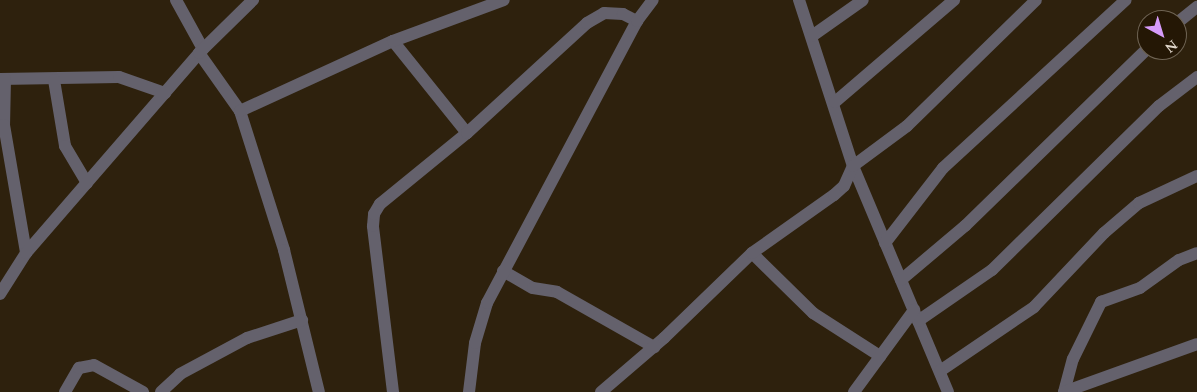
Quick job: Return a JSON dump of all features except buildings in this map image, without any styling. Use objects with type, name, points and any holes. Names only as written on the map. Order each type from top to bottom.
[{"type":"street","points":[[176,0],[201,51],[240,111],[284,250],[319,392]]},
{"type":"street","points":[[0,294],[26,253],[201,51],[253,0]]},
{"type":"street","points":[[240,111],[393,41],[504,0]]},
{"type":"street","points":[[469,392],[480,324],[503,271],[636,21],[653,0]]},
{"type":"street","points":[[798,0],[835,102],[853,166],[948,392]]},
{"type":"street","points":[[812,36],[863,0]]},
{"type":"street","points":[[835,102],[954,0]]},
{"type":"street","points":[[601,392],[654,347],[752,253],[844,186],[853,166],[907,126],[1036,0]]},
{"type":"street","points":[[885,243],[943,168],[1126,0]]},
{"type":"street","points":[[1187,15],[1197,7]]},
{"type":"street","points":[[393,392],[374,214],[393,193],[467,133],[587,23],[609,13],[623,14],[636,21]]},
{"type":"street","points":[[393,41],[467,133]]},
{"type":"street","points":[[901,280],[965,226],[1137,59]]},
{"type":"street","points":[[854,392],[880,356],[916,315],[992,270],[1159,106],[1197,77]]},
{"type":"street","points":[[26,253],[2,126],[3,79],[120,78],[165,93]]},
{"type":"street","points":[[54,80],[65,146],[87,183]]},
{"type":"street","points":[[940,371],[1028,312],[1139,203],[1197,176]]},
{"type":"street","points":[[1064,392],[1073,359],[1101,302],[1140,288],[1179,260],[1197,252]]},
{"type":"street","points":[[752,253],[813,313],[880,356]]},
{"type":"street","points":[[503,271],[533,288],[557,292],[654,347]]},
{"type":"street","points":[[161,392],[180,374],[246,338],[302,320]]},
{"type":"street","points":[[1064,392],[1197,344]]},
{"type":"street","points":[[65,392],[79,368],[94,365],[143,392]]}]
